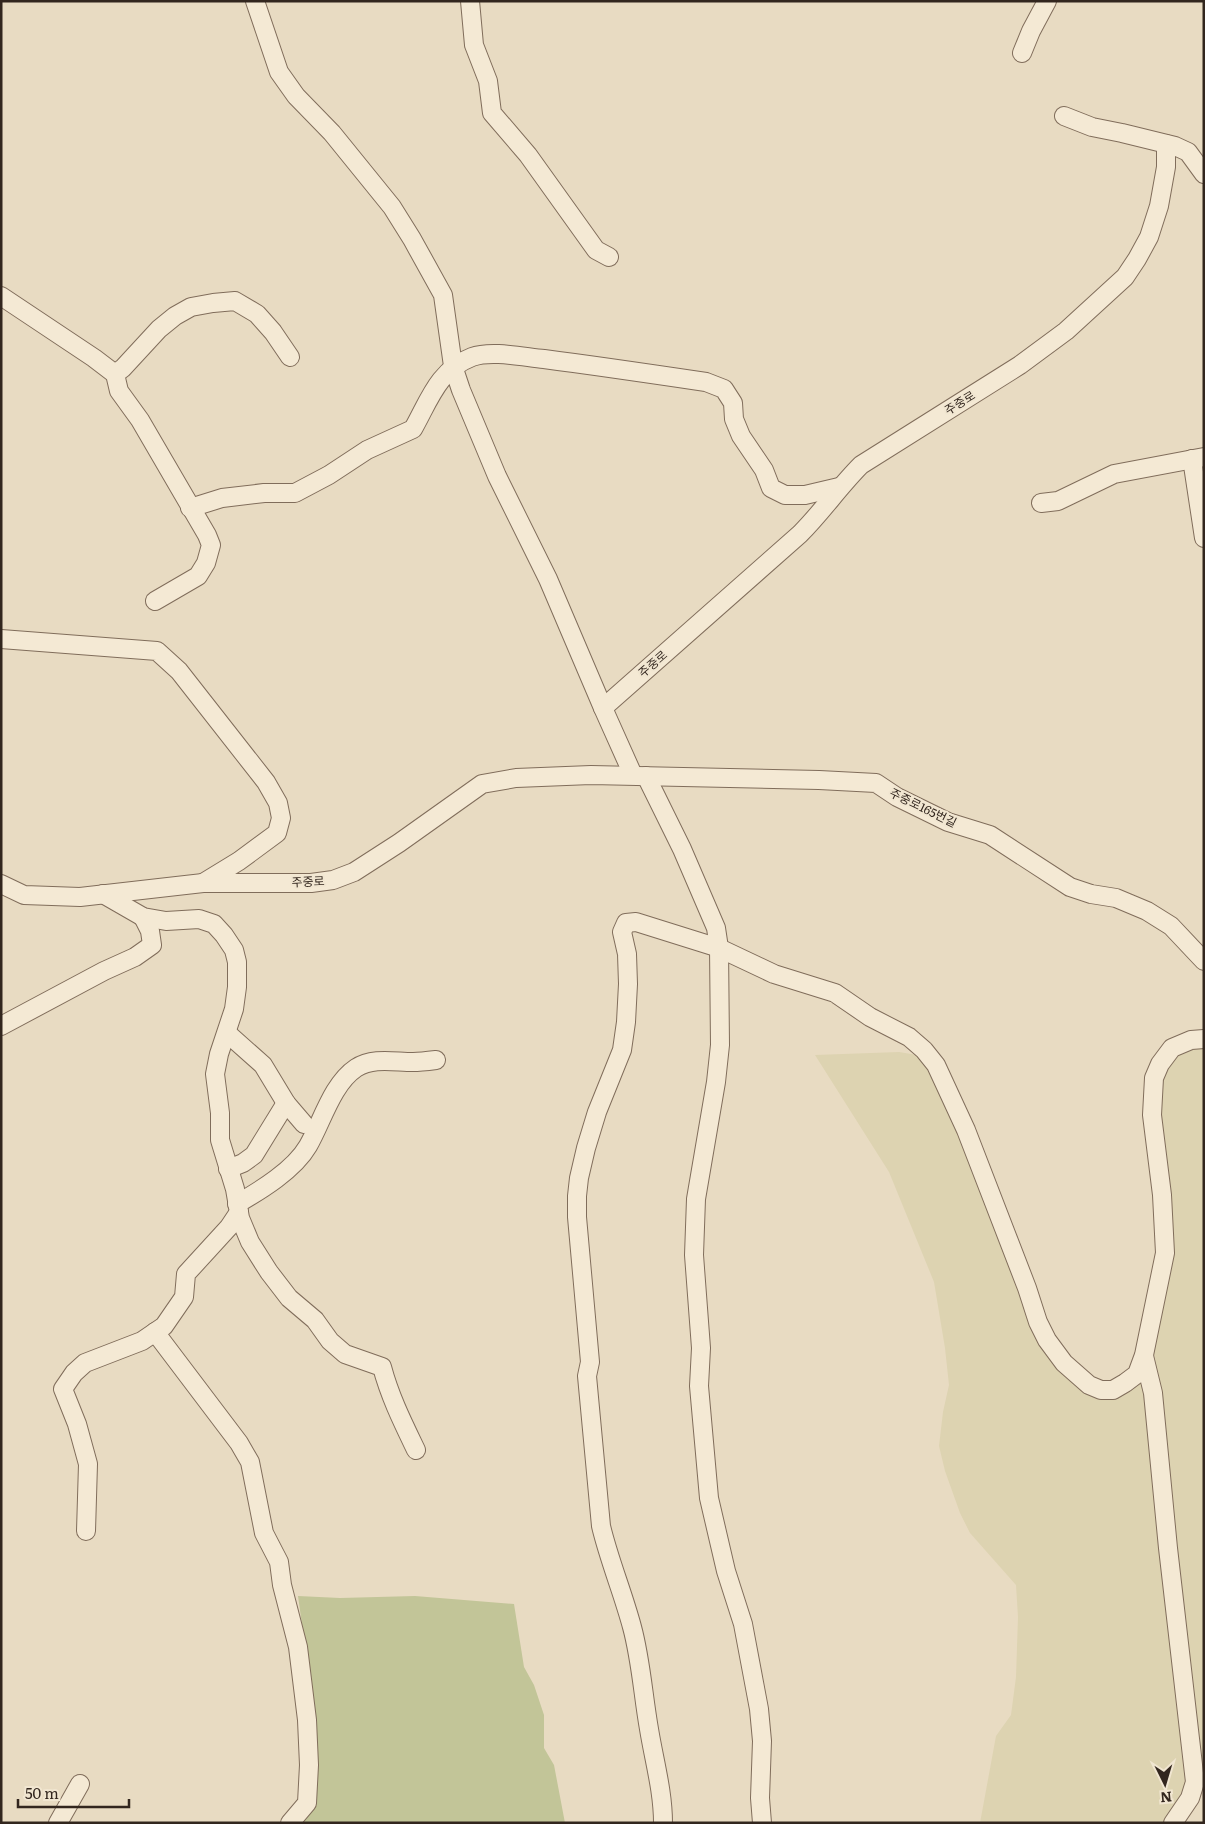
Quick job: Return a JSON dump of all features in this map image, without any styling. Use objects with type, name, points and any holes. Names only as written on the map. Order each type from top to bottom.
[{"type":"lane","points":[[255,1],[279,72],[296,96],[332,133],[392,207],[443,295],[454,368],[464,399],[497,476],[548,579],[603,708],[682,849],[716,928],[719,948],[720,1045],[716,1082],[696,1199],[694,1255],[701,1348],[699,1386],[709,1498],[726,1571],[743,1624],[759,1709],[762,1741],[760,1798],[762,1823]]},
{"type":"lane","points":[[470,1],[474,45],[488,81],[492,113],[528,155],[596,250],[609,257]]},
{"type":"lane","points":[[1022,52],[1031,31],[1048,1]]},
{"type":"lane","points":[[1064,116],[1092,128],[1122,132],[1175,146],[1188,152],[1204,174]]},
{"type":"lane","name":"주중로","points":[[603,708],[800,534],[821,512],[839,488],[861,466],[1020,365],[1066,330],[1125,277],[1149,237],[1159,206],[1166,167],[1166,144]]},
{"type":"lane","points":[[1,296],[115,374],[119,392],[140,420],[207,535],[211,546],[206,562],[198,576],[154,601]]},
{"type":"lane","points":[[115,374],[123,368],[159,329],[175,316],[191,307],[213,303],[235,301],[257,314],[273,332],[290,357]]},
{"type":"lane","points":[[190,508],[222,498],[264,493],[295,493],[330,476],[367,450],[413,429],[427,399],[438,382],[471,357],[487,355],[586,364],[706,382],[724,389],[732,403],[734,419],[741,436],[764,470],[771,488],[786,495],[806,495],[839,488]]},
{"type":"lane","points":[[1041,503],[1058,501],[1114,474],[1198,458],[1204,538]]},
{"type":"lane","points":[[1,639],[157,651],[180,671],[266,782],[278,802],[281,818],[277,833],[239,861],[203,883]]},
{"type":"lane","name":"주중로","points":[[1,884],[24,895],[80,897],[203,883],[312,883],[333,880],[354,872],[399,843],[482,784],[516,778],[640,775]]},
{"type":"lane","name":"주중로165번길","points":[[640,775],[819,780],[876,784],[897,797],[948,822],[990,835],[1070,887],[1091,894],[1116,898],[1147,911],[1171,926],[1204,961]]},
{"type":"lane","points":[[102,894],[143,917],[166,921],[198,919],[214,924],[234,950],[237,962],[236,994],[215,1074],[220,1113],[220,1140],[235,1189],[240,1218],[250,1242],[269,1272],[289,1298],[315,1320],[330,1341],[345,1354],[382,1367],[397,1411],[416,1450]]},
{"type":"lane","points":[[1,1026],[104,971],[135,957],[152,945],[150,931],[143,917]]},
{"type":"lane","points":[[663,1823],[663,1801],[653,1754],[637,1646],[601,1526],[587,1376],[590,1362],[577,1217],[579,1178],[589,1139],[611,1074],[622,1050],[628,984],[627,954],[622,932],[626,923],[636,922],[719,948],[774,974],[835,993],[870,1017],[909,1037],[924,1050],[936,1065],[966,1130],[1027,1288],[1038,1322],[1055,1353],[1064,1363],[1089,1385],[1101,1390],[1113,1390],[1137,1374],[1144,1355],[1165,1253],[1162,1195],[1152,1115],[1154,1078],[1160,1064],[1172,1048],[1191,1040],[1204,1039]]},
{"type":"lane","points":[[227,1033],[263,1065],[286,1104],[304,1124]]},
{"type":"lane","points":[[86,1531],[88,1464],[78,1424],[63,1389],[74,1372],[85,1363],[142,1341],[164,1326],[184,1297],[186,1274],[229,1227],[238,1208],[298,1160],[308,1146],[318,1123],[344,1079],[357,1068],[373,1061],[413,1062],[436,1060]]},
{"type":"lane","points":[[228,1169],[243,1163],[254,1155],[286,1104]]},
{"type":"lane","points":[[155,1332],[239,1443],[250,1462],[264,1533],[279,1562],[282,1585],[298,1647],[307,1720],[309,1765],[307,1803],[290,1823]]},
{"type":"lane","points":[[1144,1355],[1153,1393],[1169,1558],[1197,1793],[1173,1823]]},
{"type":"lane","points":[[58,1823],[80,1784]]},
{"type":"shaded area","points":[[1204,1044],[1204,1763],[1199,1764],[1151,1347],[1162,1298],[1158,1116],[1161,1080],[1170,1062],[1191,1045]]},
{"type":"shaded area","points":[[899,1052],[917,1055],[932,1075],[954,1119],[1021,1281],[1089,1391],[1145,1379],[1190,1788],[1167,1823],[980,1823],[996,1736],[1011,1715],[1016,1677],[1018,1617],[1016,1585],[970,1533],[960,1513],[945,1471],[939,1446],[943,1412],[949,1385],[934,1282],[889,1172],[815,1055]]},
{"type":"green space","points":[[298,1596],[340,1598],[415,1596],[514,1604],[524,1667],[534,1685],[544,1715],[544,1748],[554,1765],[565,1823],[303,1823],[313,1792],[316,1725]]}]
